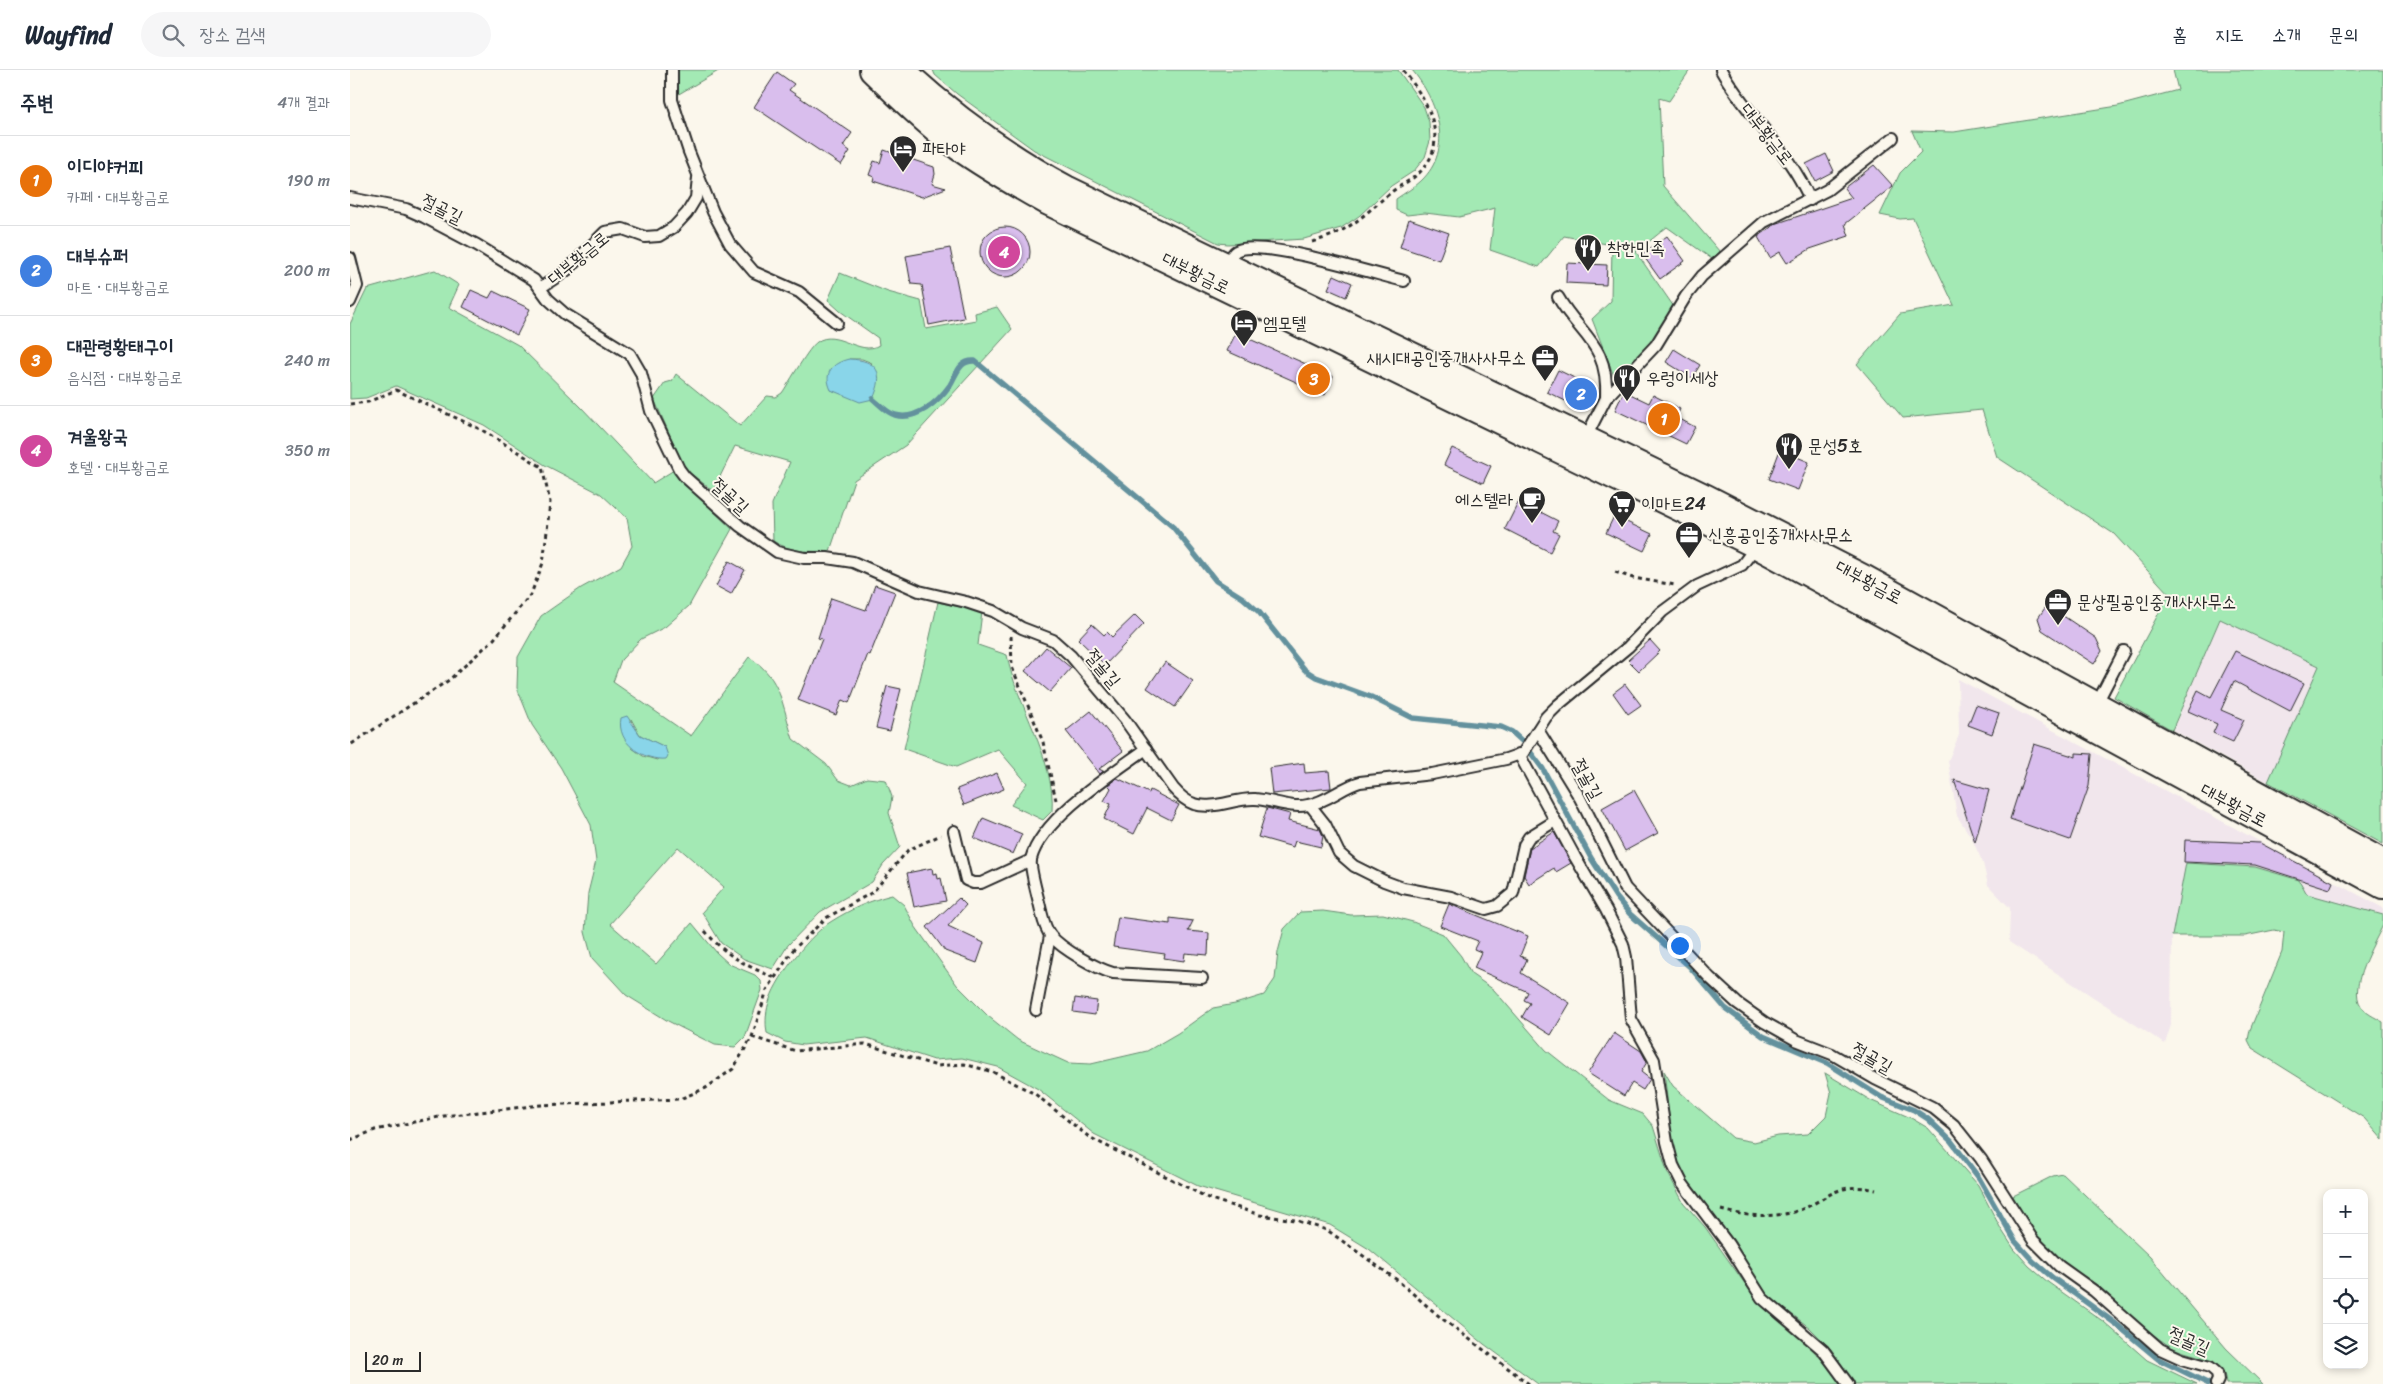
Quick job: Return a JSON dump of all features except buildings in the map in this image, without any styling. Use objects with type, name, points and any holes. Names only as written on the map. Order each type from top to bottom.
[{"type":"main road","name":"대부황금로","points":[[890,74],[1009,157],[1066,189],[1226,267],[1580,449]]},
{"type":"main road","name":"대부황금로","points":[[890,74],[922,117],[960,147],[1031,192],[1580,449],[1761,537],[1863,578],[2091,715],[2383,885]]},
{"type":"main road","name":"대부황금로","points":[[2091,715],[2383,863]]},
{"type":"lane","name":"대부황금로","points":[[672,70],[672,100],[698,177],[722,228],[742,260],[754,272],[799,292],[837,323]]},
{"type":"lane","name":"대부황금로","points":[[1721,70],[1736,95],[1794,169],[1810,200]]},
{"type":"lane","points":[[1580,449],[1606,398],[1656,345],[1686,296],[1702,276],[1764,222],[1827,190],[1892,138]]},
{"type":"lane","name":"대부황금로","points":[[540,288],[566,271],[605,232],[623,229],[645,237],[659,236],[674,227],[687,213],[696,198],[698,177]]},
{"type":"lane","name":"절골길","points":[[350,198],[388,204],[424,216],[526,274],[565,314],[630,354],[641,373],[651,410],[679,469],[685,477],[753,536],[777,552],[804,558],[827,558],[853,562],[919,591],[966,602],[1012,620],[1022,628],[1053,640],[1062,646],[1126,720],[1173,788],[1180,796],[1194,804],[1208,805],[1254,799],[1299,806],[1310,805],[1360,782],[1432,774],[1506,759],[1519,754]]},
{"type":"lane","points":[[1226,267],[1232,255],[1238,250],[1249,248],[1274,249],[1404,281]]},
{"type":"lane","points":[[350,258],[357,286],[350,302]]},
{"type":"lane","points":[[1558,296],[1587,333],[1599,352],[1604,368],[1606,398]]},
{"type":"lane","points":[[1761,537],[1742,565],[1697,586],[1662,612],[1628,647],[1575,689],[1546,717],[1528,747],[1519,754],[1623,944],[1626,957],[1631,1019],[1654,1060],[1662,1122],[1673,1165],[1695,1202],[1728,1244],[1762,1298],[1823,1350],[1848,1384]]},
{"type":"lane","points":[[2091,715],[2124,651]]},
{"type":"lane","name":"절골길","points":[[1538,730],[1580,798],[1625,888],[1710,978],[1737,1003],[1764,1022],[1796,1040],[1832,1054],[1875,1079],[1932,1107],[1954,1126],[1981,1159],[2033,1240],[2059,1266],[2094,1291],[2160,1349],[2182,1359],[2210,1368],[2217,1373],[2217,1382]]},
{"type":"lane","points":[[954,831],[962,872],[966,880],[973,883],[981,883],[1031,860],[1058,819],[1079,800],[1146,749]]},
{"type":"lane","points":[[1310,805],[1325,824],[1339,853],[1354,866],[1403,888],[1451,897],[1486,909],[1497,906],[1513,893],[1524,845],[1529,837],[1554,820]]},
{"type":"lane","points":[[1031,860],[1044,922],[1050,936],[1102,970],[1113,973],[1202,978]]},
{"type":"lane","points":[[1036,1010],[1050,936]]},
{"type":"path","points":[[1274,249],[1313,242],[1348,229],[1390,193],[1420,172],[1430,159],[1435,143],[1431,111],[1420,91],[1403,70]]},
{"type":"path","points":[[350,404],[368,402],[396,390],[482,430],[542,467],[550,502],[543,563],[531,594],[494,639],[449,680],[350,745]]},
{"type":"path","points":[[1615,572],[1663,584],[1697,586]]},
{"type":"path","points":[[1012,620],[1012,667],[1043,742],[1055,793],[1058,819]]},
{"type":"path","points":[[350,1140],[375,1130],[444,1116],[541,1104],[680,1099],[706,1088],[733,1069],[752,1037],[767,990],[793,950],[826,918],[873,892],[908,850],[935,837],[954,831]]},
{"type":"path","points":[[705,931],[719,948],[740,963],[775,978]]},
{"type":"path","points":[[752,1037],[796,1051],[865,1044],[938,1066],[964,1064],[993,1072],[1035,1094],[1088,1137],[1208,1198],[1260,1215],[1295,1220],[1327,1230],[1390,1275],[1440,1317],[1529,1384]]},
{"type":"path","points":[[1695,1202],[1723,1211],[1756,1215],[1793,1212],[1840,1188],[1860,1186],[1876,1190]]},
{"type":"shaded area","points":[[2220,619],[2319,666],[2268,782],[2173,730]]},
{"type":"shaded area","points":[[1958,679],[2383,908],[2383,915],[2186,863],[2172,936],[2171,1025],[2165,1044],[2009,942],[2010,908],[1988,885],[1983,863],[1971,837],[1957,816],[1948,761],[1959,735]]},
{"type":"green space","points":[[675,70],[720,70],[677,95]]},
{"type":"green space","points":[[933,70],[1398,70],[1424,107],[1429,122],[1430,141],[1425,157],[1414,171],[1391,186],[1359,216],[1341,228],[1304,239],[1218,243],[1034,150],[957,94],[935,75]]},
{"type":"green space","points":[[1412,70],[1690,70],[1669,101],[1659,98],[1663,186],[1720,252],[1712,259],[1667,227],[1636,252],[1674,307],[1659,335],[1620,376],[1615,377],[1612,371],[1592,319],[1611,301],[1612,245],[1564,236],[1539,267],[1490,250],[1495,208],[1459,217],[1425,213],[1407,215],[1396,210],[1396,199],[1418,184],[1431,168],[1440,140],[1435,110],[1421,82]]},
{"type":"green space","points":[[2173,70],[2383,70],[2383,844],[2268,782],[2319,666],[2220,619],[2172,730],[2114,697],[2169,594],[2114,534],[1997,457],[1982,410],[1903,418],[1857,364],[1900,314],[1954,305],[1913,218],[1900,219],[1880,215],[1900,173],[1921,152],[1912,131],[1954,132],[2118,106],[2178,90]]},
{"type":"green space","points":[[435,270],[459,285],[449,307],[518,345],[581,407],[653,483],[674,470],[684,483],[732,529],[689,606],[665,627],[641,639],[621,660],[613,682],[691,736],[749,657],[760,665],[775,683],[793,739],[826,764],[838,780],[851,785],[867,778],[886,780],[892,797],[889,813],[900,847],[883,865],[872,882],[820,912],[788,945],[773,969],[744,959],[721,943],[702,912],[724,887],[678,847],[610,924],[656,964],[692,923],[717,953],[729,964],[755,975],[761,981],[762,990],[745,1037],[735,1047],[715,1045],[668,1021],[626,995],[592,958],[585,932],[588,893],[596,861],[591,825],[561,768],[532,725],[517,688],[518,657],[541,616],[581,588],[621,566],[632,546],[627,518],[601,494],[545,465],[484,425],[396,386],[366,398],[350,399],[350,324],[367,289]],"holes":[[[631,719],[640,735],[665,747],[657,760],[643,756],[632,748]]]},
{"type":"green space","points":[[840,273],[888,292],[921,301],[926,329],[976,320],[975,313],[997,307],[1012,329],[906,445],[854,480],[830,551],[800,551],[773,541],[772,504],[790,462],[735,446],[713,491],[685,469],[654,399],[665,383],[672,381],[676,374],[740,426],[767,396],[776,397],[782,393],[804,358],[817,342],[832,338],[864,348],[872,348],[879,345],[878,338],[828,300]],"holes":[[[849,359],[862,359],[872,363],[843,394],[831,390]]]},
{"type":"green space","points":[[938,602],[982,612],[978,645],[1007,655],[1018,693],[1048,772],[1052,791],[1052,811],[1043,820],[1011,805],[1027,783],[998,749],[956,767],[904,749]]},
{"type":"green space","points":[[2186,863],[2255,867],[2299,880],[2307,894],[2383,915],[2383,925],[2360,977],[2358,998],[2363,1009],[2383,1022],[2383,1140],[2364,1118],[2252,1048],[2248,1040],[2250,1030],[2282,952],[2284,932],[2274,930],[2245,936],[2172,936]]},
{"type":"green space","points":[[892,895],[904,905],[915,926],[957,985],[988,1016],[1018,1040],[1068,1063],[1091,1064],[1147,1051],[1178,1033],[1213,1008],[1235,1004],[1264,995],[1275,979],[1278,952],[1284,929],[1300,912],[1323,911],[1351,915],[1383,914],[1413,922],[1443,934],[1461,956],[1471,974],[1494,990],[1546,1050],[1609,1100],[1643,1114],[1653,1126],[1667,1171],[1683,1202],[1705,1227],[1755,1298],[1800,1336],[1844,1384],[1538,1384],[1484,1344],[1369,1249],[1330,1225],[1198,1186],[1094,1134],[1038,1089],[998,1067],[962,1058],[934,1060],[867,1038],[803,1045],[785,1042],[767,1033],[767,1012],[770,999],[780,979],[805,945],[824,927],[839,917],[869,902]]},
{"type":"green space","points":[[1664,1071],[1673,1086],[1733,1138],[1754,1142],[1778,1136],[1808,1134],[1826,1116],[1831,1093],[1825,1073],[1870,1100],[1911,1118],[1928,1128],[1978,1185],[2001,1229],[2014,1249],[2029,1266],[2049,1283],[2104,1322],[2147,1360],[2197,1384],[1855,1384],[1831,1349],[1810,1328],[1769,1297],[1756,1280],[1735,1242],[1691,1186],[1680,1166],[1672,1143]]},
{"type":"green space","points":[[2063,1174],[2150,1257],[2226,1348],[2263,1384],[2226,1384],[2224,1374],[2219,1367],[2204,1358],[2176,1349],[2159,1339],[2101,1288],[2057,1258],[2042,1242],[2013,1196],[2053,1176]]},
{"type":"water","points":[[849,359],[867,362],[873,365],[876,370],[878,382],[873,399],[860,402],[831,390],[828,379],[831,370],[838,363]]},
{"type":"water","points":[[627,716],[640,735],[665,747],[668,756],[666,759],[649,757],[633,749],[623,735],[621,727],[621,718]]},
{"type":"waterway","points":[[873,399],[895,415],[903,416],[918,413],[939,398],[950,385],[962,365],[975,361],[1173,527],[1216,581],[1243,598],[1259,612],[1305,670],[1316,677],[1371,697],[1413,718],[1501,727],[1512,732],[1523,742]]},
{"type":"waterway","points":[[1531,753],[1543,769],[1591,858],[1616,897],[1630,914],[1690,967],[1725,1008],[1763,1036],[1827,1063],[1881,1097],[1914,1110],[1928,1119],[1951,1141],[1979,1178],[2015,1241],[2033,1261],[2116,1324],[2158,1359],[2209,1384]]},
{"type":"place","name":"파타야","points":[[903,173]]},
{"type":"place","name":"겨울왕국","points":[[1004,252]]},
{"type":"place","name":"착한민족","points":[[1588,272]]},
{"type":"place","name":"엠모텔","points":[[1244,347]]},
{"type":"place","name":"대관령황태구이","points":[[1314,379]]},
{"type":"place","name":"새시대공인중개사사무소","points":[[1545,382]]},
{"type":"place","name":"대부슈퍼","points":[[1581,394]]},
{"type":"place","name":"우렁이세상","points":[[1627,402]]},
{"type":"place","name":"이디야커피","points":[[1664,419]]},
{"type":"place","name":"문성5호","points":[[1789,470]]},
{"type":"place","name":"에스텔라","points":[[1532,524]]},
{"type":"place","name":"이마트24","points":[[1622,528]]},
{"type":"place","name":"신흥공인중개사사무소","points":[[1689,559]]},
{"type":"place","name":"문상필공인중개사사무소","points":[[2058,626]]}]
